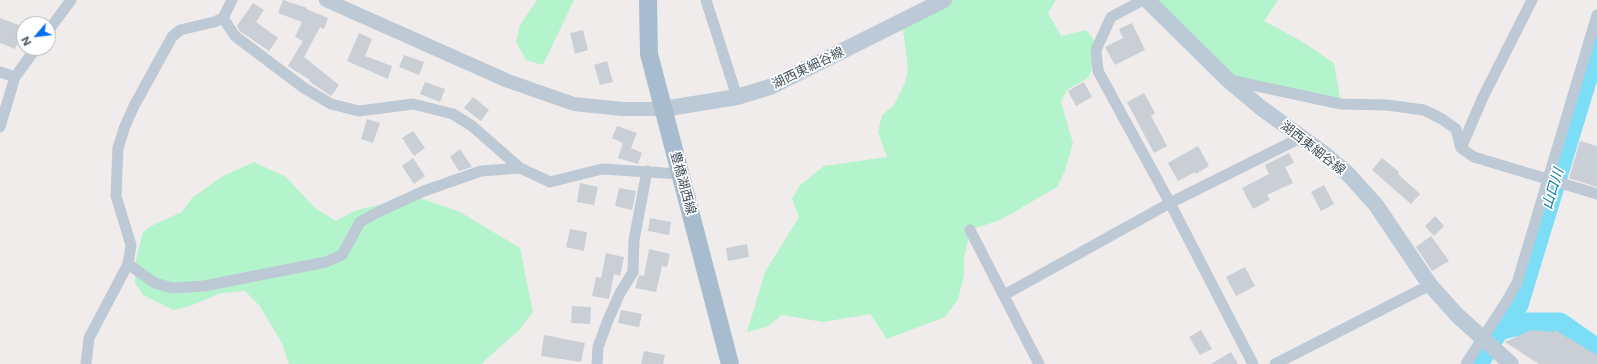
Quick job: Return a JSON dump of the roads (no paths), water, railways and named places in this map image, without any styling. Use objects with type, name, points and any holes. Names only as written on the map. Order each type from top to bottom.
[{"type":"main road","name":"豊橋湖西線","points":[[648,0],[649,54],[730,364]]},
{"type":"main road","name":"湖西東細谷線","points":[[663,109],[737,97],[770,87],[944,0]]},
{"type":"main road","name":"湖西東細谷線","points":[[1147,0],[1228,80],[1260,107],[1327,156],[1348,174],[1376,205],[1430,285],[1457,315],[1511,364]]},
{"type":"street","points":[[56,20],[71,0]]},
{"type":"street","points":[[86,364],[89,338],[128,264],[131,246],[116,196],[118,148],[125,126],[134,106],[172,37],[180,30],[214,22],[224,18],[232,0]]},
{"type":"street","points":[[326,0],[508,81],[574,104],[622,109],[663,109]]},
{"type":"street","points":[[706,0],[737,97]]},
{"type":"street","points":[[1143,0],[1111,17],[1096,50],[1098,71],[1170,203],[1253,364]]},
{"type":"street","points":[[1461,148],[1483,97],[1532,0]]},
{"type":"street","points":[[1466,364],[1487,343],[1517,283],[1597,15]]},
{"type":"street","points":[[224,18],[235,36],[304,88],[331,104],[359,111],[413,104],[453,114],[472,126],[520,168],[550,182],[602,169],[680,174]]},
{"type":"street","points":[[0,127],[15,77],[30,56]]},
{"type":"street","points":[[0,72],[15,77]]},
{"type":"street","points":[[1228,80],[1341,104],[1387,105],[1424,110],[1442,118],[1456,129],[1461,148],[1474,157],[1597,194]]},
{"type":"street","points":[[1004,295],[1170,203],[1302,138]]},
{"type":"street","points":[[128,264],[155,283],[172,288],[204,286],[326,262],[342,255],[360,222],[380,211],[424,191],[481,171],[520,168]]},
{"type":"street","points":[[597,364],[598,347],[608,320],[620,293],[633,272],[634,240],[647,171]]},
{"type":"street","points":[[970,230],[1039,364]]},
{"type":"street","points":[[1275,364],[1430,285]]},
{"type":"waterway","name":"山口川","points":[[1478,364],[1496,334],[1518,305],[1597,45]]},
{"type":"waterway","points":[[1502,329],[1527,323],[1560,323],[1597,348]]}]
